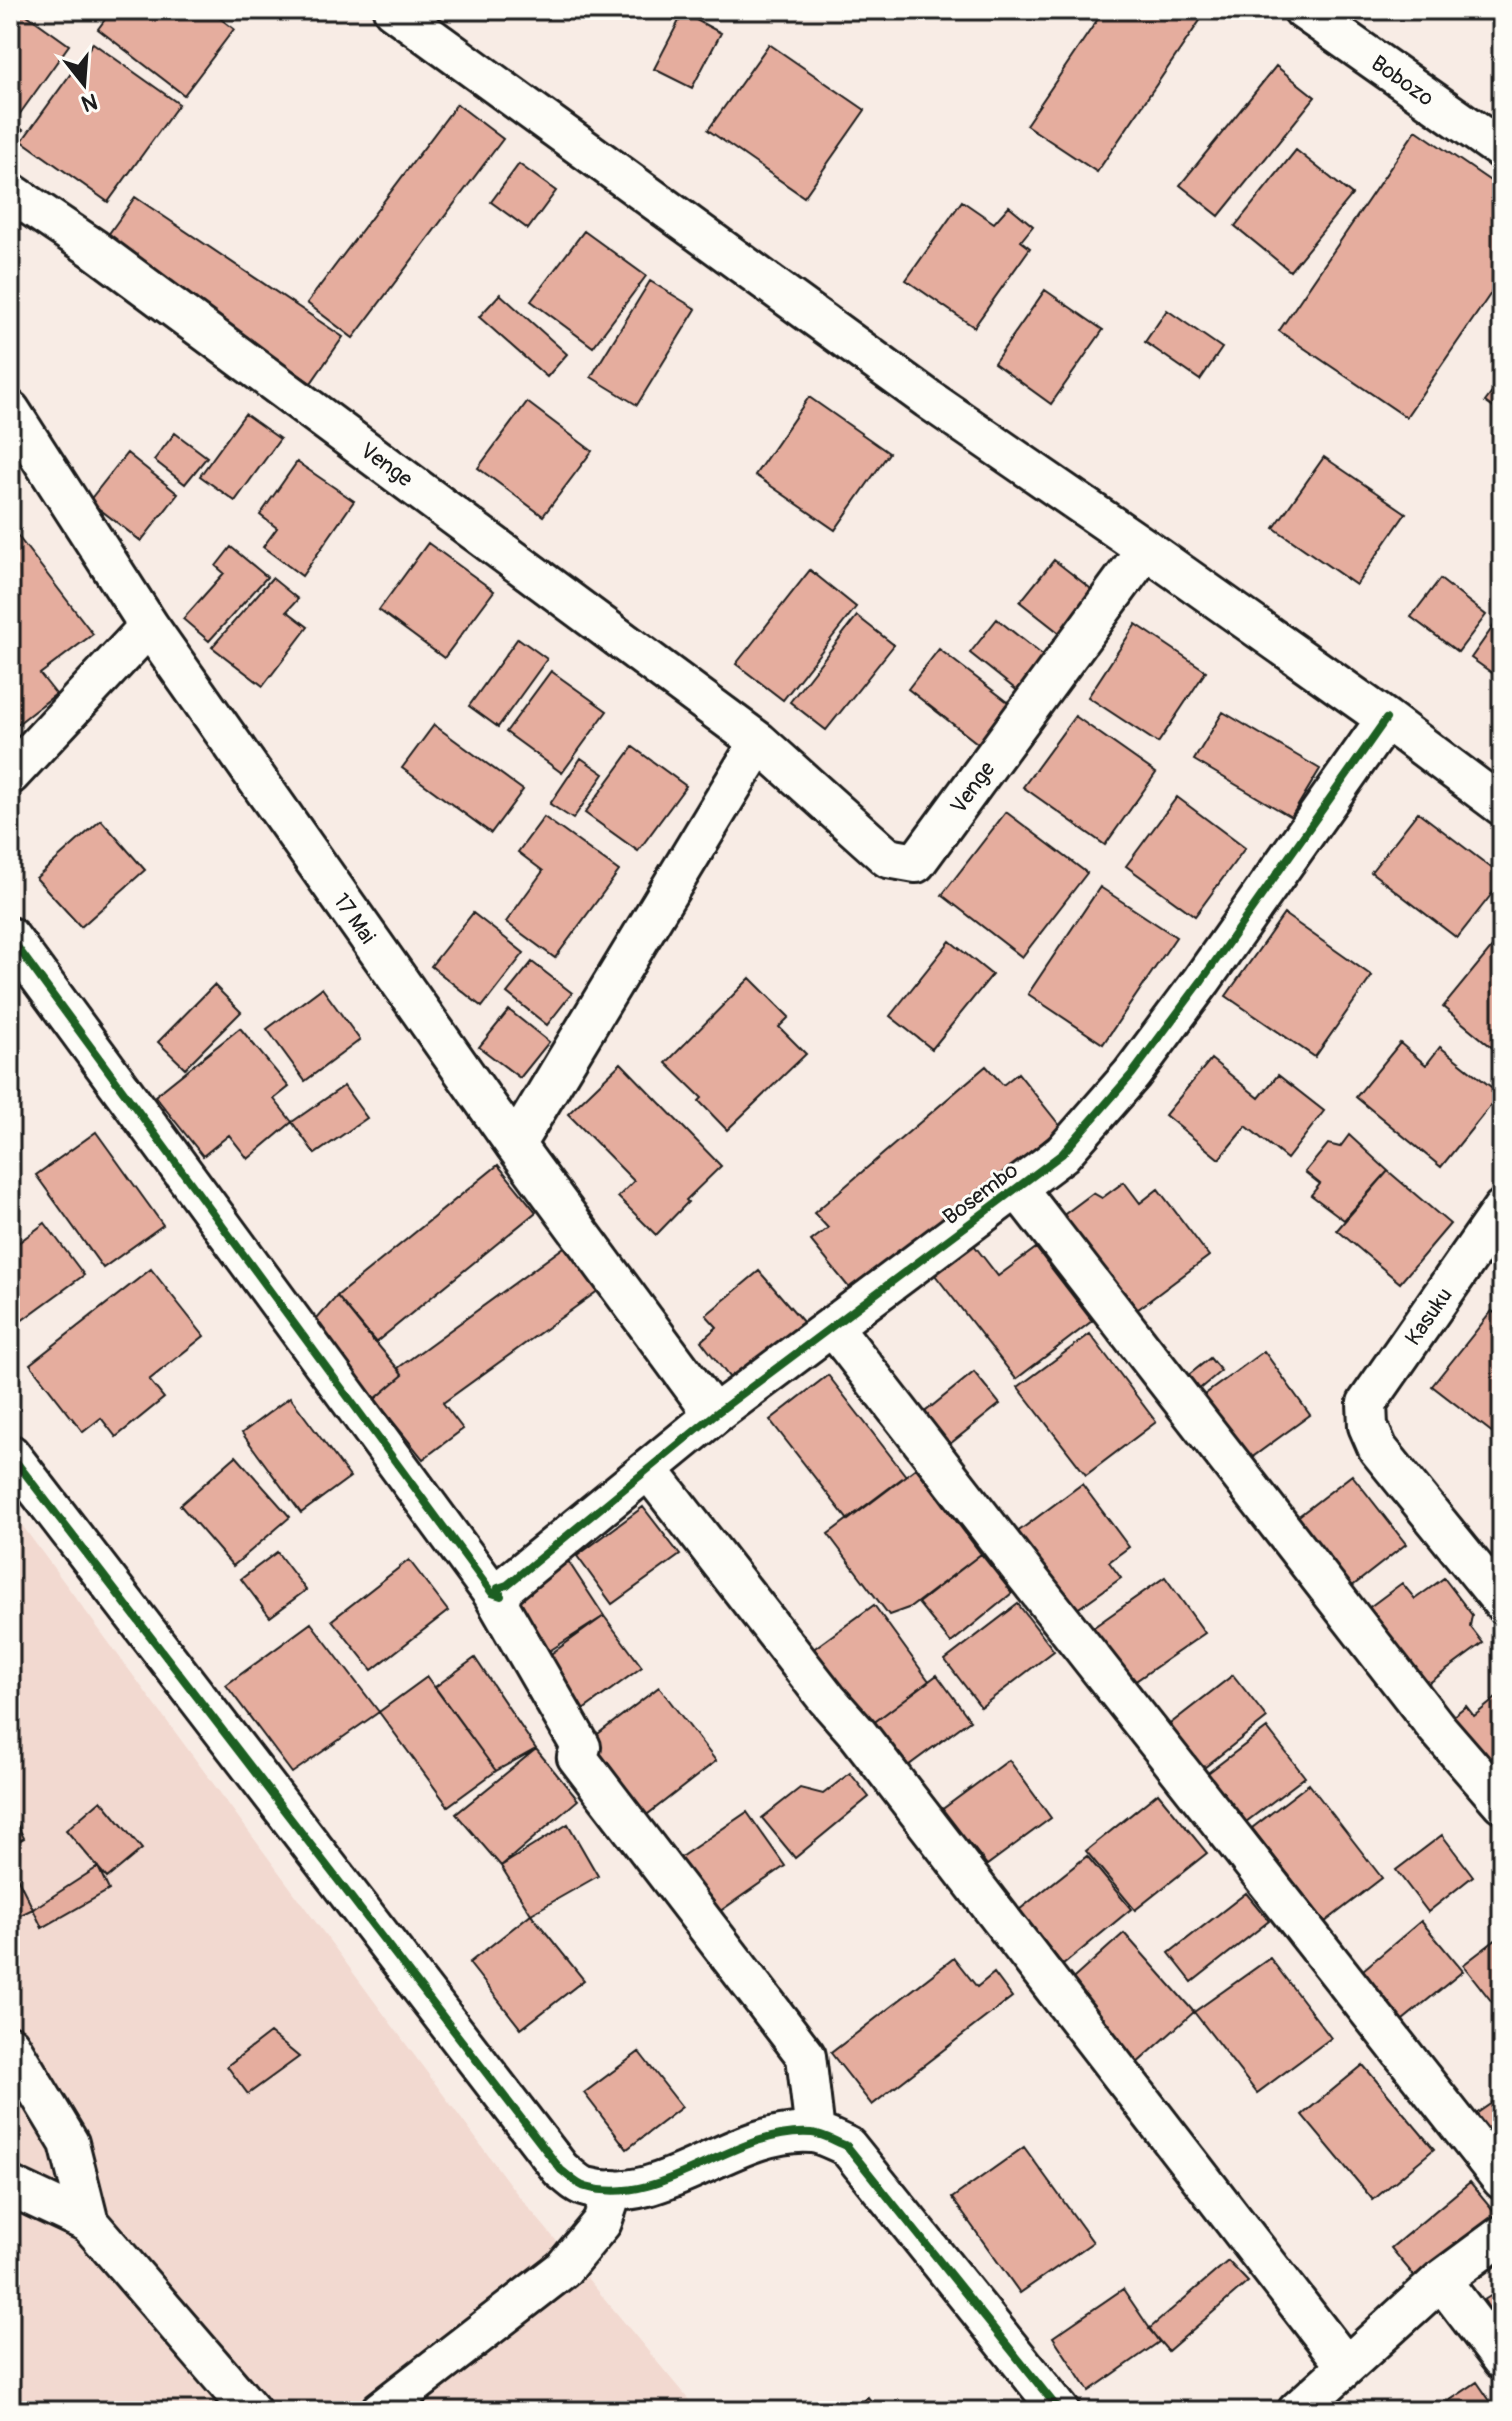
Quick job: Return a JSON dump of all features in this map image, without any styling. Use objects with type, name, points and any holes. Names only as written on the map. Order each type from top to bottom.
[{"type":"street","points":[[393,10],[928,399],[1386,719],[1502,806]]},
{"type":"street","name":"Bobozo","points":[[1303,10],[1502,150]]},
{"type":"street","name":"Venge","points":[[10,192],[119,267],[759,742],[888,858],[916,863],[1146,549]]},
{"type":"street","name":"17 Mai","points":[[10,410],[149,626],[515,1145],[714,1415]]},
{"type":"street","points":[[10,775],[149,626]]},
{"type":"street","name":"Bosembo","points":[[496,1595],[498,1588],[507,1585],[714,1415],[1062,1154],[1132,1074],[1386,719]]},
{"type":"street","points":[[515,1145],[759,742]]},
{"type":"street","points":[[10,937],[496,1595],[581,1747],[577,1757],[806,2056],[815,2133]]},
{"type":"street","points":[[1017,1188],[1436,1727],[1502,1803]]},
{"type":"street","name":"Kasuku","points":[[1499,1220],[1367,1403],[1368,1426],[1378,1449],[1502,1602]]},
{"type":"street","points":[[833,1327],[1502,2180]]},
{"type":"street","points":[[10,1454],[561,2170],[584,2187],[613,2190],[643,2187],[749,2142],[783,2134],[815,2133],[847,2146],[1060,2411]]},
{"type":"street","points":[[648,1469],[858,1734],[1346,2366]]},
{"type":"street","points":[[10,2045],[69,2143],[89,2223]]},
{"type":"street","points":[[10,2186],[89,2223],[251,2411]]},
{"type":"street","points":[[380,2411],[563,2269],[602,2222],[613,2190]]},
{"type":"street","points":[[1297,2411],[1441,2280],[1502,2235]]},
{"type":"street","points":[[1441,2280],[1502,2360]]},
{"type":"shaded area","points":[[10,1509],[514,2190],[698,2411],[10,2411]]},
{"type":"building","points":[[10,10],[20,10],[69,45],[19,115],[10,109]]},
{"type":"building","points":[[112,10],[209,10],[234,29],[184,95],[98,29]]},
{"type":"building","points":[[1104,10],[1193,10],[1203,16],[1097,172],[1026,125]]},
{"type":"building","points":[[683,13],[721,33],[692,88],[654,69]]},
{"type":"building","points":[[93,43],[179,104],[108,202],[22,141]]},
{"type":"building","points":[[769,44],[865,110],[804,197],[708,130]]},
{"type":"building","points":[[1276,66],[1315,97],[1219,216],[1180,185]]},
{"type":"building","points":[[457,104],[503,139],[353,338],[307,303]]},
{"type":"building","points":[[10,122],[23,130],[10,148]]},
{"type":"building","points":[[1416,130],[1502,189],[1502,277],[1406,417],[1279,331]]},
{"type":"building","points":[[1296,150],[1352,195],[1290,271],[1235,226]]},
{"type":"building","points":[[519,164],[556,191],[528,229],[491,202]]},
{"type":"building","points":[[135,197],[343,337],[311,383],[103,242]]},
{"type":"building","points":[[962,201],[994,223],[1009,206],[1033,226],[1021,241],[1030,248],[974,327],[906,280]]},
{"type":"building","points":[[584,231],[646,276],[593,347],[531,301]]},
{"type":"building","points":[[650,281],[696,309],[637,405],[591,377]]},
{"type":"building","points":[[1045,290],[1103,330],[1051,404],[994,363]]},
{"type":"building","points":[[500,294],[567,354],[547,377],[479,317]]},
{"type":"building","points":[[1167,310],[1222,348],[1200,380],[1145,342]]},
{"type":"building","points":[[1502,379],[1502,414],[1485,402]]},
{"type":"building","points":[[809,397],[889,453],[835,530],[755,475]]},
{"type":"building","points":[[527,402],[592,451],[543,516],[478,468]]},
{"type":"building","points":[[245,414],[280,439],[235,501],[200,476]]},
{"type":"building","points":[[175,433],[207,457],[185,484],[154,460]]},
{"type":"building","points":[[127,453],[178,494],[141,541],[89,501]]},
{"type":"building","points":[[1324,457],[1406,513],[1356,585],[1274,528]]},
{"type":"building","points":[[297,462],[354,501],[302,576],[263,547],[277,528],[260,515]]},
{"type":"building","points":[[10,526],[93,634],[40,674],[56,694],[10,730]]},
{"type":"building","points":[[428,543],[494,591],[444,658],[379,610]]},
{"type":"building","points":[[231,547],[267,577],[209,641],[183,619],[224,573],[216,566]]},
{"type":"building","points":[[1054,560],[1095,592],[1062,635],[1020,602]]},
{"type":"building","points":[[810,570],[856,607],[783,700],[736,664]]},
{"type":"building","points":[[272,578],[298,599],[287,611],[308,627],[263,686],[212,647]]},
{"type":"building","points":[[1440,579],[1486,615],[1458,652],[1411,617]]},
{"type":"building","points":[[1502,614],[1502,680],[1471,658]]},
{"type":"building","points":[[857,616],[894,645],[826,730],[790,702]]},
{"type":"building","points":[[997,619],[1046,658],[1019,692],[970,653]]},
{"type":"building","points":[[1136,624],[1206,671],[1158,743],[1088,697]]},
{"type":"building","points":[[518,638],[547,659],[498,727],[469,706]]},
{"type":"building","points":[[939,649],[1013,706],[981,746],[908,689]]},
{"type":"building","points":[[551,671],[607,711],[562,773],[506,732]]},
{"type":"building","points":[[1223,712],[1320,769],[1291,817],[1194,760]]},
{"type":"building","points":[[1075,716],[1156,773],[1105,845],[1023,787]]},
{"type":"building","points":[[434,725],[523,790],[491,833],[402,768]]},
{"type":"building","points":[[633,747],[686,786],[638,851],[585,813]]},
{"type":"building","points":[[581,758],[604,774],[573,819],[550,804]]},
{"type":"building","points":[[1177,797],[1245,848],[1195,916],[1126,866]]},
{"type":"building","points":[[1006,812],[1087,873],[1022,957],[942,895]]},
{"type":"building","points":[[1418,812],[1502,876],[1502,881],[1457,938],[1371,872]]},
{"type":"building","points":[[544,817],[619,871],[555,958],[506,922],[543,871],[518,852]]},
{"type":"building","points":[[101,820],[145,870],[81,927],[36,878]]},
{"type":"building","points":[[1100,887],[1176,937],[1103,1044],[1028,994]]},
{"type":"building","points":[[473,913],[524,953],[482,1007],[431,966]]},
{"type":"building","points":[[1284,914],[1372,976],[1315,1057],[1226,996]]},
{"type":"building","points":[[1502,935],[1502,1040],[1494,1049],[1443,1007]]},
{"type":"building","points":[[950,941],[992,975],[932,1049],[890,1016]]},
{"type":"building","points":[[532,962],[572,993],[547,1025],[507,993]]},
{"type":"building","points":[[750,978],[789,1017],[779,1027],[806,1054],[727,1130],[699,1101],[702,1098],[666,1063]]},
{"type":"building","points":[[214,985],[241,1012],[185,1068],[158,1042]]},
{"type":"building","points":[[322,988],[360,1040],[305,1081],[267,1029]]},
{"type":"building","points":[[509,1010],[549,1042],[520,1078],[479,1047]]},
{"type":"building","points":[[240,1028],[289,1087],[274,1099],[292,1122],[248,1159],[229,1135],[203,1156],[155,1096]]},
{"type":"building","points":[[1400,1043],[1426,1065],[1440,1047],[1500,1094],[1441,1167],[1356,1097]]},
{"type":"building","points":[[1211,1059],[1259,1098],[1278,1075],[1324,1111],[1287,1159],[1246,1126],[1219,1159],[1165,1115]]},
{"type":"building","points":[[621,1063],[721,1166],[656,1235],[618,1197],[634,1181],[568,1114]]},
{"type":"building","points":[[986,1066],[1003,1085],[1018,1073],[1061,1127],[855,1295],[811,1241],[828,1228],[814,1213]]},
{"type":"building","points":[[344,1086],[367,1118],[315,1154],[292,1122]]},
{"type":"building","points":[[96,1132],[163,1225],[103,1268],[36,1175]]},
{"type":"building","points":[[1349,1135],[1388,1171],[1344,1220],[1311,1195],[1320,1184],[1305,1172],[1328,1144],[1340,1147]]},
{"type":"building","points":[[498,1165],[536,1212],[375,1343],[337,1296]]},
{"type":"building","points":[[1388,1171],[1450,1224],[1400,1283],[1337,1230]]},
{"type":"building","points":[[1124,1182],[1140,1203],[1158,1189],[1209,1256],[1126,1318],[1053,1223],[1093,1193],[1102,1198]]},
{"type":"building","points":[[45,1223],[84,1275],[10,1329],[10,1249]]},
{"type":"building","points":[[567,1245],[599,1290],[443,1403],[463,1429],[423,1459],[375,1399],[403,1375],[398,1368]]},
{"type":"building","points":[[974,1245],[998,1276],[1036,1248],[1092,1321],[1016,1379],[935,1275]]},
{"type":"building","points":[[151,1269],[204,1336],[149,1380],[164,1398],[116,1437],[101,1418],[83,1432],[30,1364]]},
{"type":"building","points":[[759,1271],[804,1323],[733,1382],[701,1341],[717,1327],[706,1315]]},
{"type":"building","points":[[337,1296],[403,1375],[375,1399],[310,1327]]},
{"type":"building","points":[[1492,1311],[1502,1319],[1502,1440],[1432,1386]]},
{"type":"building","points":[[1090,1334],[1156,1422],[1086,1475],[1018,1387]]},
{"type":"building","points":[[1264,1351],[1310,1415],[1247,1461],[1200,1398]]},
{"type":"building","points":[[1210,1358],[1221,1371],[1191,1396],[1180,1382]]},
{"type":"building","points":[[974,1372],[1000,1404],[941,1451],[915,1420]]},
{"type":"building","points":[[828,1375],[906,1476],[848,1520],[770,1420]]},
{"type":"building","points":[[290,1397],[350,1477],[301,1513],[242,1433]]},
{"type":"building","points":[[236,1456],[290,1517],[233,1566],[180,1505]]},
{"type":"building","points":[[916,1468],[981,1554],[911,1607],[889,1615],[828,1534]]},
{"type":"building","points":[[1352,1475],[1406,1544],[1346,1591],[1291,1522]]},
{"type":"building","points":[[1082,1484],[1129,1547],[1109,1562],[1121,1578],[1066,1617],[1008,1539]]},
{"type":"building","points":[[643,1507],[680,1555],[612,1604],[577,1556]]},
{"type":"building","points":[[277,1552],[306,1590],[270,1617],[241,1579]]},
{"type":"building","points":[[981,1554],[1012,1593],[951,1643],[918,1603]]},
{"type":"building","points":[[409,1560],[448,1611],[372,1670],[332,1620]]},
{"type":"building","points":[[568,1561],[604,1616],[543,1655],[507,1605]]},
{"type":"building","points":[[1165,1577],[1205,1633],[1124,1689],[1084,1634]]},
{"type":"building","points":[[1444,1578],[1472,1615],[1470,1626],[1483,1643],[1417,1692],[1359,1615],[1402,1583],[1415,1599]]},
{"type":"building","points":[[1018,1604],[1054,1651],[981,1707],[945,1660]]},
{"type":"building","points":[[874,1605],[929,1681],[872,1724],[801,1658]]},
{"type":"building","points":[[604,1616],[642,1667],[572,1718],[534,1666]]},
{"type":"building","points":[[311,1623],[379,1712],[292,1773],[226,1685]]},
{"type":"building","points":[[475,1658],[536,1749],[496,1771],[435,1687]]},
{"type":"building","points":[[937,1675],[970,1720],[905,1768],[872,1724]]},
{"type":"building","points":[[1233,1675],[1267,1718],[1195,1775],[1161,1731]]},
{"type":"building","points":[[427,1677],[496,1771],[448,1806],[379,1712]]},
{"type":"building","points":[[659,1687],[716,1761],[639,1821],[581,1747]]},
{"type":"building","points":[[1502,1693],[1502,1795],[1443,1724],[1466,1706],[1474,1716]]},
{"type":"building","points":[[1267,1728],[1305,1777],[1238,1828],[1200,1779]]},
{"type":"building","points":[[536,1749],[578,1800],[501,1866],[456,1814]]},
{"type":"building","points":[[1009,1760],[1051,1818],[987,1865],[973,1847],[949,1845],[940,1811]]},
{"type":"building","points":[[850,1773],[869,1797],[795,1858],[762,1818],[800,1788],[823,1794]]},
{"type":"building","points":[[1309,1784],[1382,1878],[1325,1922],[1252,1828]]},
{"type":"building","points":[[1158,1793],[1207,1853],[1135,1910],[1086,1851]]},
{"type":"building","points":[[101,1800],[142,1849],[107,1878],[66,1830]]},
{"type":"building","points":[[10,1811],[24,1838],[10,1846]]},
{"type":"building","points":[[747,1812],[785,1866],[713,1916],[675,1861]]},
{"type":"building","points":[[568,1824],[598,1876],[531,1914],[501,1866]]},
{"type":"building","points":[[1442,1835],[1473,1876],[1428,1912],[1396,1870]]},
{"type":"building","points":[[1087,1856],[1131,1909],[1063,1965],[1019,1910]]},
{"type":"building","points":[[10,1863],[33,1909],[10,1920]]},
{"type":"building","points":[[98,1867],[109,1890],[42,1928],[33,1909]]},
{"type":"building","points":[[1246,1893],[1269,1921],[1192,1982],[1169,1953]]},
{"type":"building","points":[[531,1914],[584,1980],[521,2029],[469,1963]]},
{"type":"building","points":[[1421,1921],[1463,1971],[1398,2024],[1357,1975]]},
{"type":"building","points":[[1124,1933],[1194,2012],[1135,2065],[1065,1986]]},
{"type":"building","points":[[1502,1935],[1502,2002],[1496,2007],[1463,1965]]},
{"type":"building","points":[[954,1958],[977,1987],[994,1973],[1012,1997],[872,2105],[831,2053]]},
{"type":"building","points":[[1270,1958],[1331,2038],[1257,2093],[1194,2012]]},
{"type":"building","points":[[1502,2011],[1502,2031],[1493,2018]]},
{"type":"building","points":[[270,2033],[299,2057],[248,2094],[227,2066]]},
{"type":"building","points":[[639,2052],[682,2107],[627,2149],[584,2093]]},
{"type":"building","points":[[1363,2065],[1434,2149],[1373,2200],[1302,2115]]},
{"type":"building","points":[[1502,2096],[1502,2150],[1476,2114]]},
{"type":"building","points":[[1024,2147],[1093,2242],[1020,2293],[952,2198]]},
{"type":"building","points":[[1470,2182],[1499,2217],[1420,2283],[1391,2248]]},
{"type":"building","points":[[1228,2261],[1248,2282],[1168,2351],[1149,2329]]},
{"type":"building","points":[[1123,2289],[1159,2342],[1089,2391],[1053,2337]]},
{"type":"building","points":[[1502,2289],[1502,2330],[1484,2300]]},
{"type":"building","points":[[1477,2382],[1497,2411],[1434,2411]]},
{"type":"building","points":[[868,2397],[879,2411],[849,2411]]},
{"type":"cycle path","points":[[10,937],[492,1593],[501,1596],[498,1588],[507,1585],[714,1415],[1062,1154],[1132,1074],[1386,719]]},
{"type":"cycle path","points":[[10,1454],[561,2170],[583,2186],[615,2191],[643,2187],[671,2178],[726,2153],[783,2134],[812,2133],[847,2146],[1060,2411]]}]
